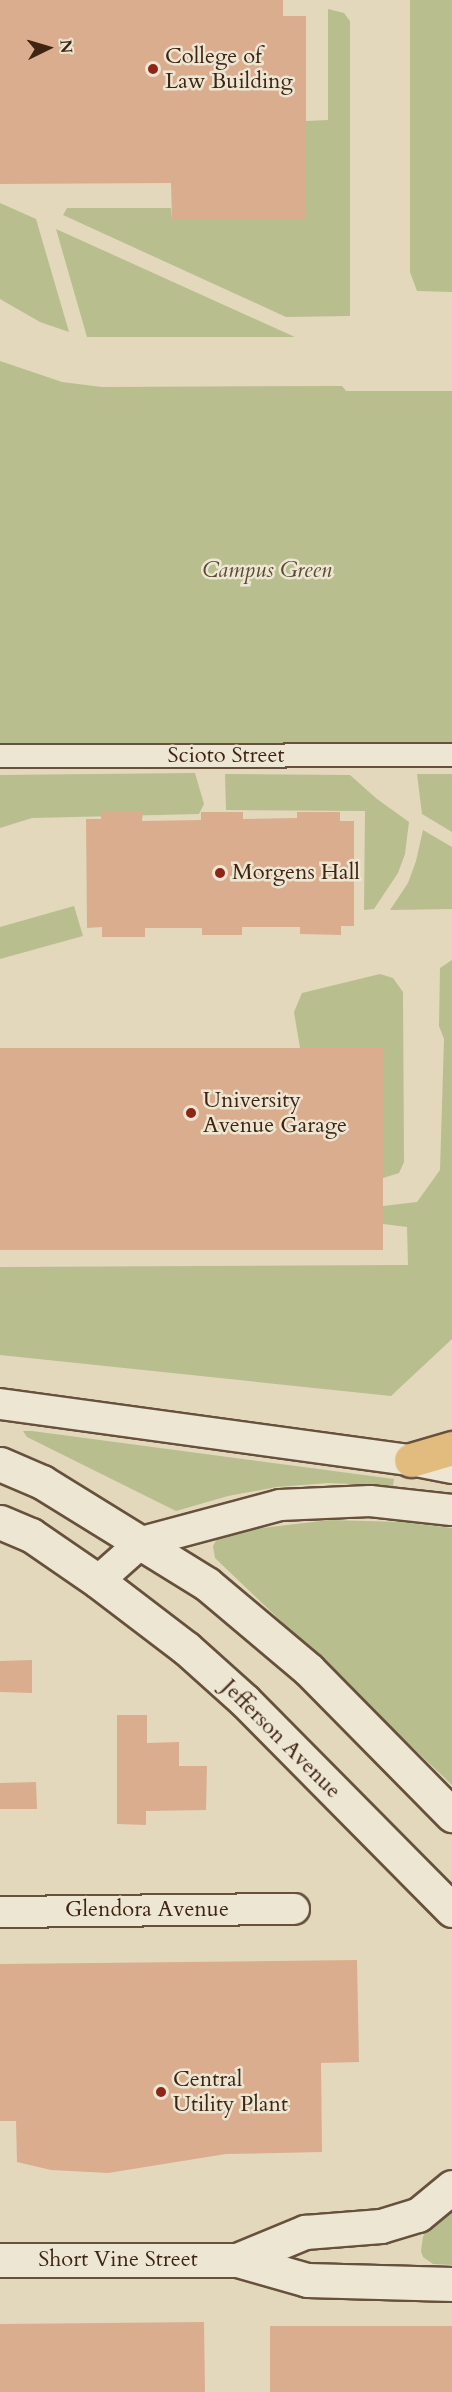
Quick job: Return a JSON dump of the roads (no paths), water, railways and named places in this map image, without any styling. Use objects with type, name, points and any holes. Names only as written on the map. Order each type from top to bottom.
[{"type":"main road","points":[[411,1460],[452,1448]]},
{"type":"main road","points":[[0,1464],[42,1482],[207,1584],[309,1670],[452,1815]]},
{"type":"main road","name":"Jefferson Avenue","points":[[0,1522],[31,1534],[98,1581],[186,1648],[245,1701],[452,1910]]},
{"type":"main road","name":"Short Vine Street","points":[[237,2260],[304,2232],[381,2226],[418,2215],[452,2187]]},
{"type":"main road","name":"Short Vine Street","points":[[0,2260],[237,2260],[307,2280],[452,2284]]},
{"type":"street","name":"Scioto Street","points":[[0,756],[452,755]]},
{"type":"street","points":[[0,1404],[411,1460],[452,1468]]},
{"type":"street","points":[[98,1581],[142,1542],[280,1505],[370,1501],[452,1510]]},
{"type":"street","name":"Glendora Avenue","points":[[0,1912],[294,1909]]},
{"type":"place","name":"College of Law Building","points":[[153,69]]},
{"type":"place","name":"Morgens Hall","points":[[220,873]]},
{"type":"place","name":"University Avenue Garage","points":[[191,1113]]},
{"type":"place","name":"Central Utility Plant","points":[[161,2092]]},
{"type":"park label","name":"Campus Green","points":[[267,571]]}]
